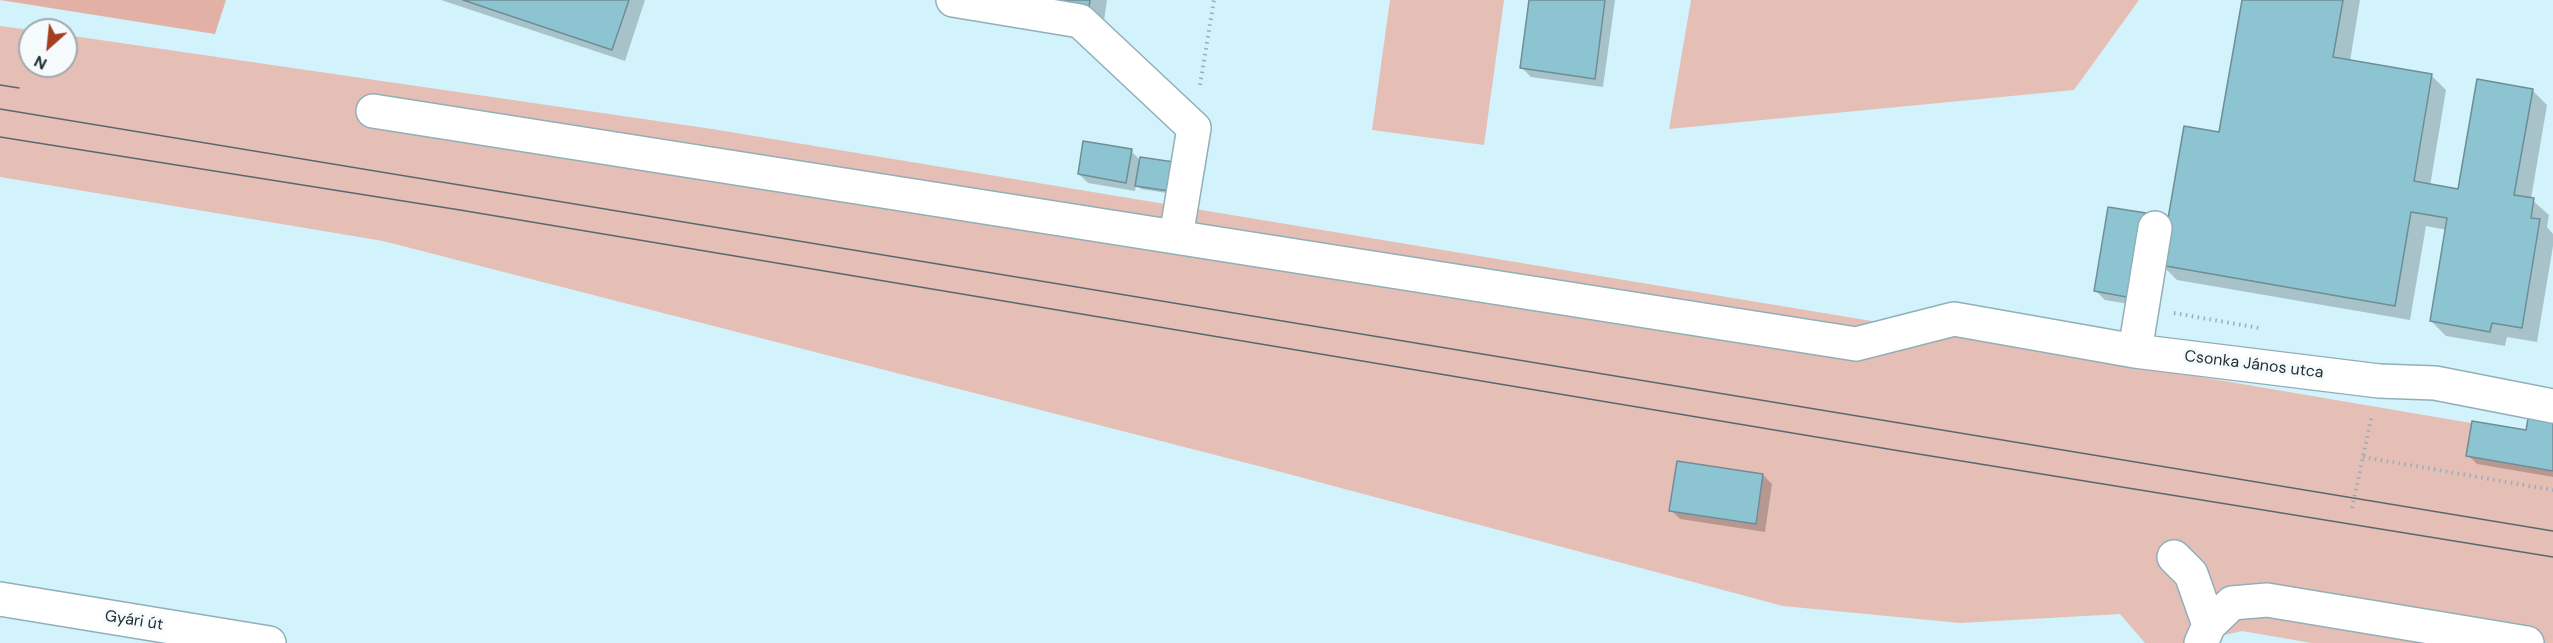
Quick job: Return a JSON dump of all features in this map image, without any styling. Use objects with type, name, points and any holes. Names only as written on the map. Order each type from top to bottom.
[{"type":"street","points":[[373,111],[1176,237],[1194,128],[1080,21],[953,0]]},
{"type":"street","points":[[2135,351],[2155,228]]},
{"type":"street","name":"Csonka János utca","points":[[1176,237],[1856,344],[1954,319],[2135,351],[2379,381],[2435,383],[2553,406]]},
{"type":"street","points":[[2174,557],[2191,574],[2205,634]]},
{"type":"street","name":"Gyári út","points":[[0,599],[268,643]]},
{"type":"street","points":[[2205,634],[2232,603],[2267,600],[2527,643]]},
{"type":"path","points":[[1194,128],[1214,0]]},
{"type":"path","points":[[2352,508],[2379,381]]},
{"type":"path","points":[[2363,457],[2553,490]]},
{"type":"shaded area","points":[[0,0],[226,0],[215,34]]},
{"type":"shaded area","points":[[1390,0],[1504,0],[1484,145],[1372,130]]},
{"type":"shaded area","points":[[1691,0],[2139,0],[2074,90],[1669,129]]},
{"type":"shaded area","points":[[0,26],[18,28],[18,78],[78,78],[78,37],[712,129],[1896,325],[2553,437],[2553,643],[2312,643],[2242,631],[2190,643],[2145,643],[2120,614],[1960,623],[1783,606],[1266,468],[383,241],[0,177]]},
{"type":"building","points":[[463,0],[629,0],[612,50]]},
{"type":"building","points":[[1046,0],[1090,0],[1089,7]]},
{"type":"building","points":[[1529,0],[1605,0],[1595,79],[1520,68]]},
{"type":"building","points":[[2242,0],[2343,0],[2333,57],[2432,74],[2414,181],[2458,189],[2477,79],[2533,89],[2514,195],[2534,198],[2531,218],[2540,219],[2522,328],[2492,323],[2490,332],[2430,321],[2447,218],[2411,212],[2395,306],[2160,265],[2184,126],[2219,132]]},
{"type":"building","points":[[1083,141],[1132,149],[1126,183],[1078,174]]},
{"type":"building","points":[[1140,157],[1174,162],[1169,191],[1135,186]]},
{"type":"building","points":[[2108,207],[2146,213],[2132,298],[2094,291]]},
{"type":"building","points":[[2529,413],[2553,417],[2553,471],[2466,456],[2472,421],[2526,430]]},
{"type":"building","points":[[1677,461],[1763,474],[1756,524],[1669,511]]},
{"type":"tram line","points":[[0,85],[19,88]]},
{"type":"tram line","points":[[0,109],[2553,531]]},
{"type":"tram line","points":[[0,137],[460,210],[1900,451],[2553,557]]}]
